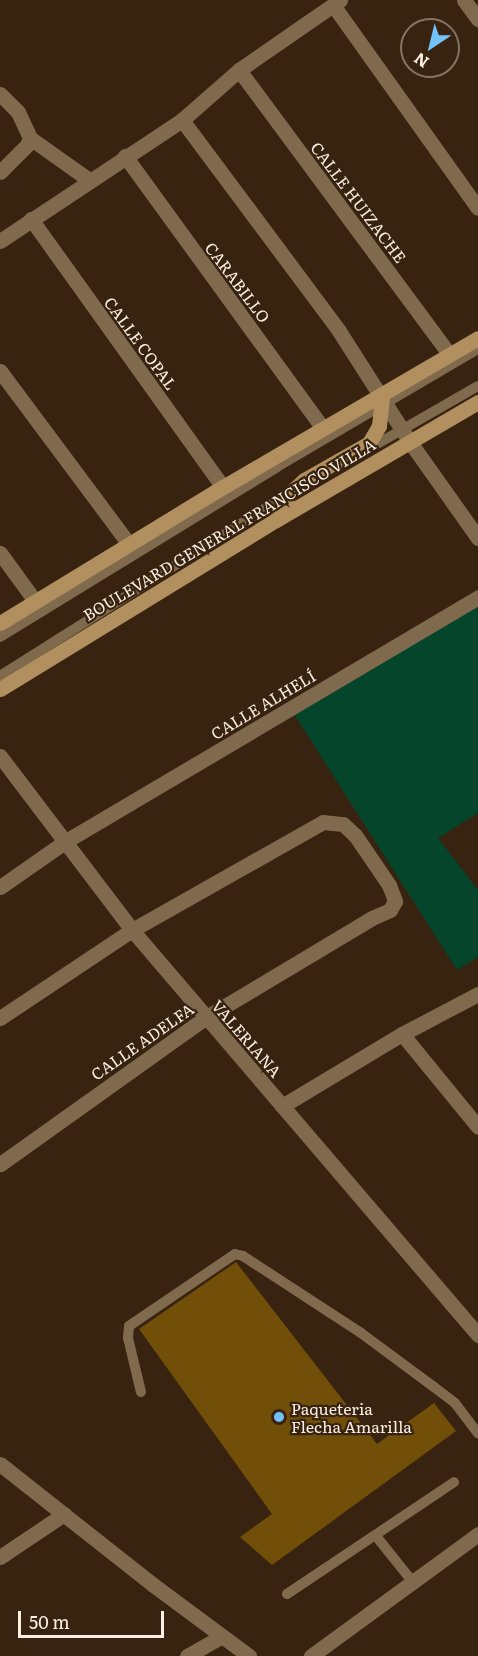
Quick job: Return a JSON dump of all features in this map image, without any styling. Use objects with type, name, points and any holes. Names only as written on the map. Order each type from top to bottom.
[{"type":"main road","points":[[0,623],[323,429],[383,402],[478,338]]},
{"type":"main road","points":[[276,520],[288,495],[316,472],[369,443],[379,426],[383,402]]},
{"type":"main road","name":"BOULEVARD GENERAL FRANCISCO VILLA","points":[[0,688],[276,520],[406,436],[478,402]]},
{"type":"street","points":[[464,0],[478,19]]},
{"type":"street","points":[[0,241],[182,120],[239,70],[336,3],[478,208]]},
{"type":"street","name":"CALLE HUIZACHE","points":[[239,70],[450,355]]},
{"type":"street","points":[[0,94],[18,112],[30,138],[89,180]]},
{"type":"street","points":[[182,120],[339,331],[383,402],[478,538]]},
{"type":"street","points":[[0,172],[21,152],[30,138]]},
{"type":"street","name":"CARABILLO","points":[[125,156],[323,429]]},
{"type":"street","name":"CALLE COPAL","points":[[31,219],[223,487]]},
{"type":"street","points":[[0,370],[129,544]]},
{"type":"street","points":[[0,553],[35,601]]},
{"type":"street","name":"CALLE ALHELÍ","points":[[0,887],[66,842],[478,597]]},
{"type":"street","name":"VALERIANA","points":[[0,756],[132,930],[478,1335]]},
{"type":"street","name":"CALLE ADELFA","points":[[0,1164],[205,1018],[372,918],[390,910],[395,901],[389,885],[365,848],[343,824],[332,821],[310,827],[132,930]]},
{"type":"street","points":[[0,1018],[132,930]]},
{"type":"street","points":[[282,1106],[402,1034],[478,994]]},
{"type":"street","points":[[402,1034],[478,1127]]},
{"type":"street","points":[[0,1464],[249,1656]]},
{"type":"street","points":[[0,1557],[64,1514]]},
{"type":"street","points":[[311,1656],[478,1534]]},
{"type":"street","points":[[187,1656],[222,1636]]},
{"type":"lane","points":[[0,637],[383,402],[478,349]]},
{"type":"lane","points":[[0,676],[288,495],[406,436],[478,386]]},
{"type":"lane","points":[[141,1392],[128,1338],[129,1326],[228,1256],[235,1254],[243,1256],[341,1320],[416,1374],[454,1403],[478,1433]]},
{"type":"lane","points":[[287,1594],[454,1482]]},
{"type":"lane","points":[[376,1536],[412,1581]]},
{"type":"green space","points":[[478,605],[478,813],[438,838],[478,890],[478,957],[457,970],[294,714]]},
{"type":"building","name":"Paqueteria Flecha Amarilla","points":[[236,1262],[377,1444],[434,1403],[456,1431],[272,1565],[240,1537],[272,1514],[139,1329]]},
{"type":"place","name":"Paqueteria Flecha Amarilla","points":[[279,1417]]}]
